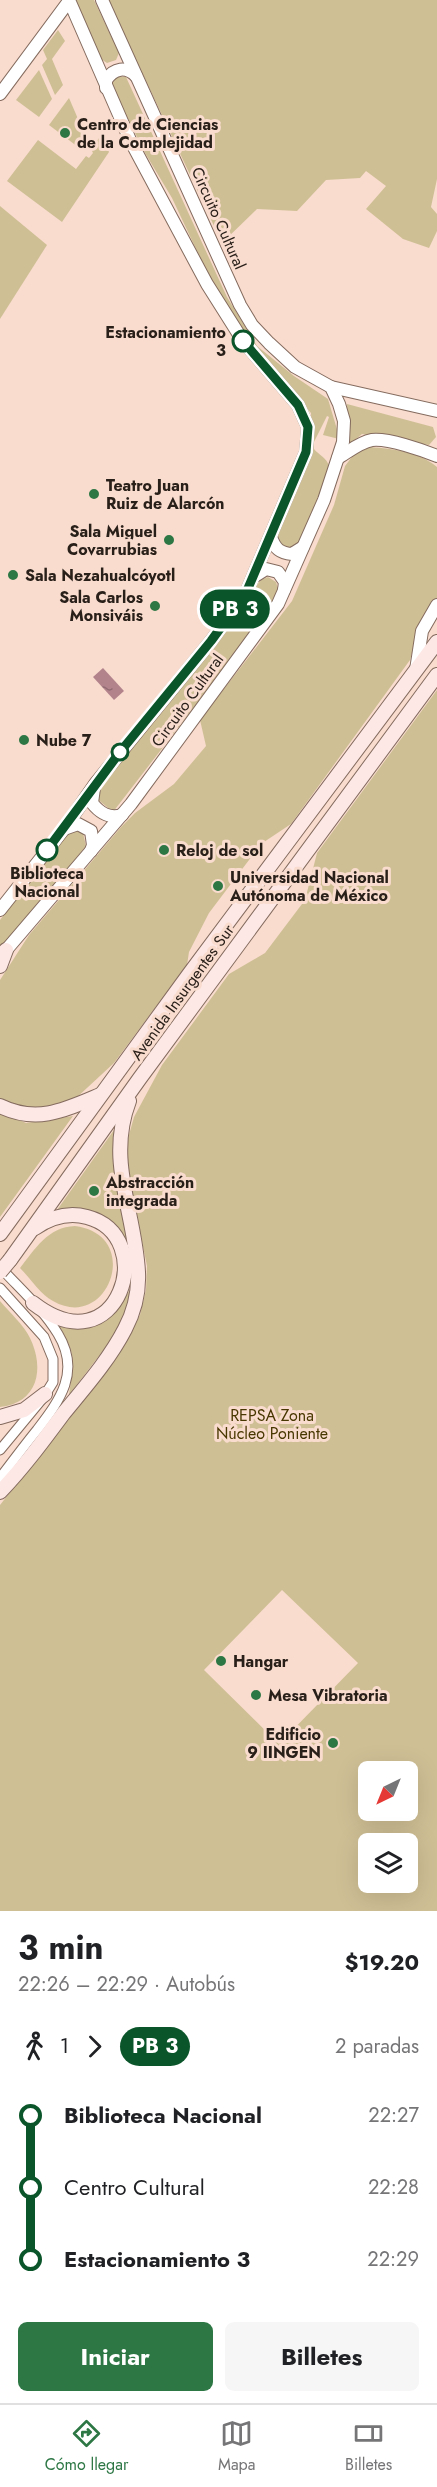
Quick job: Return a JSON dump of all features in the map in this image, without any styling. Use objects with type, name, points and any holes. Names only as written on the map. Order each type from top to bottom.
[{"type":"main road","name":"Avenida Insurgentes Sur","points":[[0,1234],[437,642]]},
{"type":"main road","name":"Avenida Insurgentes Sur","points":[[0,1272],[437,675]]},
{"type":"main road","points":[[0,966],[3,953]]},
{"type":"main road","points":[[0,1492],[84,1388],[119,1339],[133,1309],[138,1285],[138,1269],[118,1152],[124,1116],[140,1078]]},
{"type":"main road","points":[[0,1106],[17,1113],[44,1115],[68,1109],[102,1094]]},
{"type":"main road","points":[[31,1231],[58,1217],[76,1216],[94,1220],[116,1238],[122,1252],[125,1271],[121,1291],[114,1303],[101,1315],[89,1321],[62,1321],[33,1304]]},
{"type":"main road","points":[[0,1417],[24,1410],[45,1394]]},
{"type":"street","name":"Circuito Cultural","points":[[3,953],[122,815],[283,594],[324,500],[343,442],[344,421],[331,387],[295,367],[277,351],[252,325],[240,305],[102,0]]},
{"type":"street","name":"Circuito Cultural","points":[[0,910],[64,829],[95,784],[211,641],[246,593],[306,452],[308,427],[298,405],[243,341],[222,310],[130,140],[69,1]]},
{"type":"street","points":[[0,94],[69,1]]},
{"type":"street","points":[[95,62],[112,65],[122,58],[125,49]]},
{"type":"street","points":[[106,88],[109,76],[120,69],[133,73],[138,80]]},
{"type":"street","points":[[331,387],[437,411]]},
{"type":"street","points":[[424,408],[437,423]]},
{"type":"street","points":[[338,458],[372,440],[431,453],[437,444]]},
{"type":"street","points":[[271,537],[274,547],[282,553],[292,554],[301,550],[307,542]]},
{"type":"street","points":[[255,576],[266,569],[278,572],[285,582],[283,594]]},
{"type":"street","points":[[416,670],[422,631],[437,605]]},
{"type":"street","points":[[95,784],[92,803],[97,810],[114,817],[122,815]]},
{"type":"street","points":[[64,829],[78,824],[91,831],[93,845],[90,852]]},
{"type":"street","points":[[0,1478],[58,1402],[67,1376],[65,1348],[57,1333],[33,1304],[5,1263]]},
{"type":"street","points":[[0,1288],[44,1337],[53,1359],[53,1382],[0,1450]]},
{"type":"green space","points":[[74,0],[94,0],[119,53],[116,60],[107,63],[98,57]]},
{"type":"green space","points":[[108,0],[437,0],[437,179],[431,207],[437,214],[437,231],[429,248],[403,239],[366,209],[386,186],[366,171],[360,178],[326,180],[297,211],[257,209],[222,243]]},
{"type":"green space","points":[[58,30],[65,41],[52,59],[63,85],[55,95],[42,65],[47,59],[43,50]]},
{"type":"green space","points":[[39,70],[52,99],[39,117],[16,100]]},
{"type":"green space","points":[[116,76],[126,77],[227,297],[257,346],[294,376],[328,399],[339,439],[323,435],[329,417],[327,416],[314,442],[314,449],[328,463],[327,483],[296,548],[284,549],[276,540],[278,528],[312,451],[311,413],[247,341],[219,298],[172,198],[145,153],[111,85]]},
{"type":"green space","points":[[69,98],[88,142],[82,150],[49,125]]},
{"type":"green space","points":[[102,134],[109,152],[62,222],[7,181],[38,140],[76,169],[86,156],[89,158],[93,153],[91,149]]},
{"type":"green space","points":[[0,206],[47,245],[0,319]]},
{"type":"green space","points":[[347,404],[433,427],[436,437],[429,445],[362,434],[348,446]]},
{"type":"green space","points":[[371,447],[397,450],[414,455],[437,467],[437,599],[421,621],[410,660],[291,824],[261,844],[209,913],[189,952],[187,965],[114,1063],[74,1100],[31,1112],[0,1100],[0,980],[29,935],[122,826],[135,813],[174,784],[206,746],[200,720],[292,601],[334,505],[345,466],[354,454]]},
{"type":"green space","points":[[268,577],[276,582],[279,592],[272,606],[113,812],[96,798],[98,784],[261,580]]},
{"type":"green space","name":"REPSA Zona Núcleo Poniente","points":[[437,690],[437,1911],[0,1911],[0,1505],[122,1349],[140,1315],[146,1290],[147,1266],[127,1168],[127,1142],[134,1117],[162,1065],[229,974],[265,953],[305,900],[317,853]],"holes":[[[282,1590],[358,1663],[279,1744],[204,1670]]]},
{"type":"green space","points":[[71,829],[83,833],[86,846],[0,952],[0,920],[62,837]]},
{"type":"green space","points":[[0,1111],[26,1123],[73,1116],[0,1217]]},
{"type":"green space","points":[[114,1130],[114,1156],[127,1243],[113,1226],[97,1215],[79,1210],[57,1210]]},
{"type":"green space","points":[[75,1226],[96,1233],[108,1246],[113,1262],[110,1279],[102,1294],[89,1304],[73,1307],[53,1301],[40,1291],[20,1268],[43,1240],[57,1230]]},
{"type":"green space","points":[[134,1284],[126,1313],[115,1335],[69,1395],[73,1359],[59,1326],[86,1325],[104,1319],[119,1305]]},
{"type":"green space","points":[[0,1301],[21,1324],[30,1338],[35,1350],[37,1372],[35,1383],[23,1399],[0,1407]]},
{"type":"water","points":[[103,668],[124,691],[114,700],[93,677]]},
{"type":"bus line","points":[[47,850],[95,784],[211,641],[246,593],[306,452],[308,427],[298,405],[243,341]]},
{"type":"place","name":"Centro de Ciencias de la Complejidad","points":[[65,133]]},
{"type":"place","name":"Estacionamiento 3","points":[[243,341]]},
{"type":"place","name":"Teatro Juan Ruiz de Alarcón","points":[[94,494]]},
{"type":"place","name":"Sala Miguel Covarrubias","points":[[169,540]]},
{"type":"place","name":"Sala Nezahualcóyotl","points":[[13,575]]},
{"type":"place","name":"Sala Carlos Monsiváis","points":[[155,606]]},
{"type":"place","name":"Nube 7","points":[[24,740]]},
{"type":"place","name":"Biblioteca Nacional","points":[[47,850]]},
{"type":"place","name":"Reloj de sol","points":[[164,850]]},
{"type":"place","name":"Universidad Nacional Autónoma de México","points":[[218,886]]},
{"type":"place","name":"Abstracción integrada","points":[[94,1191]]},
{"type":"place","name":"Hangar","points":[[221,1661]]},
{"type":"place","name":"Mesa Vibratoria","points":[[256,1695]]},
{"type":"place","name":"Edificio 9 IINGEN","points":[[333,1743]]}]
